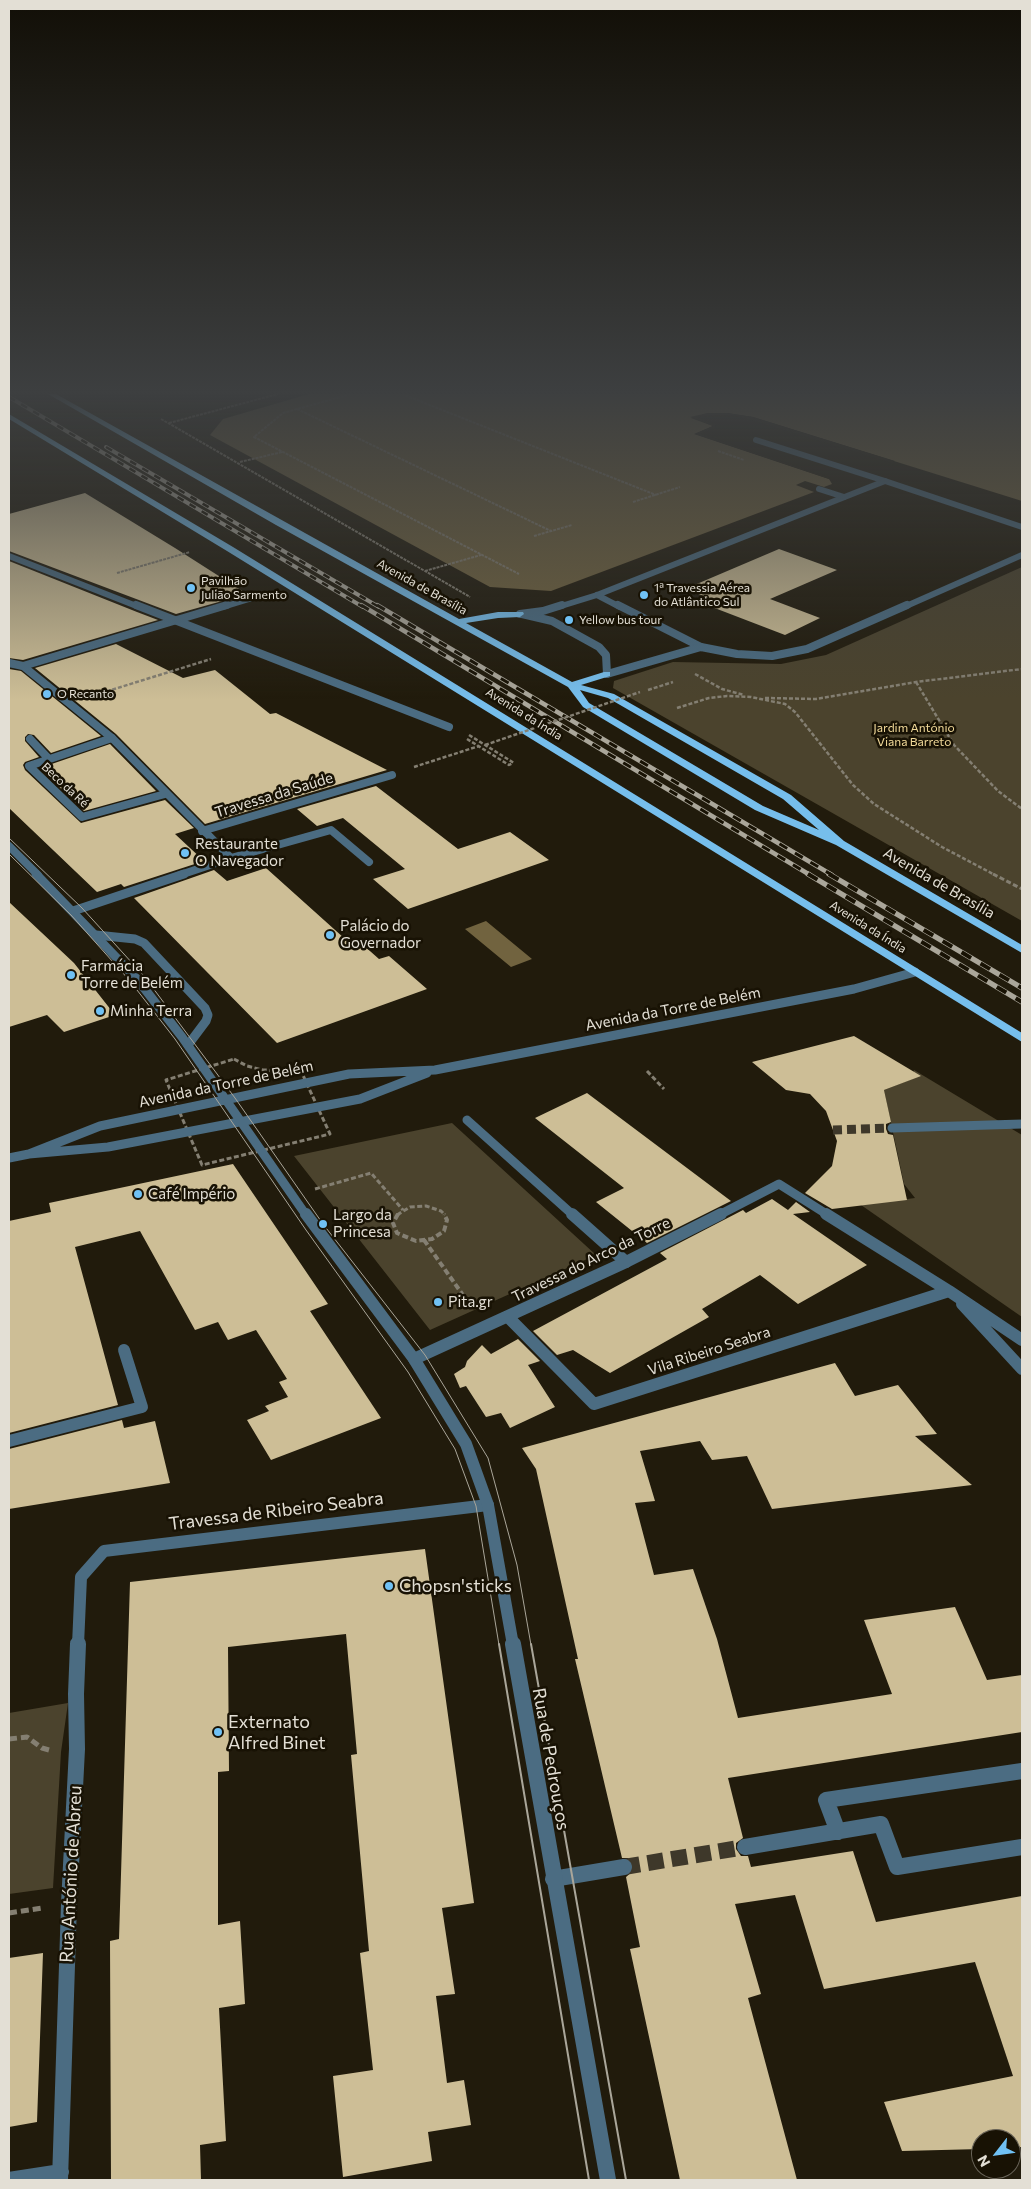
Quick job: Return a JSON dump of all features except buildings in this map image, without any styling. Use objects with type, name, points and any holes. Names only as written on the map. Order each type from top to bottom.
[{"type":"main road","name":"Avenida da Índia","points":[[142,496],[1022,1038]]},
{"type":"main road","name":"Avenida de Brasília","points":[[230,496],[571,685],[611,696],[787,797],[840,842]]},
{"type":"main road","points":[[458,622],[498,615],[520,614]]},
{"type":"main road","points":[[571,685],[607,674]]},
{"type":"main road","name":"Avenida de Brasília","points":[[571,685],[586,705],[759,808],[840,842],[1022,950]]},
{"type":"street","points":[[929,496],[1022,527]]},
{"type":"street","points":[[520,614],[543,611],[597,595],[844,497]]},
{"type":"street","points":[[597,595],[701,646],[737,654],[772,656],[807,649],[1022,555]]},
{"type":"street","points":[[9,556],[449,727]]},
{"type":"street","points":[[23,666],[259,596]]},
{"type":"street","points":[[520,614],[542,617],[552,621],[599,647],[606,655],[607,674],[701,646]]},
{"type":"street","points":[[9,663],[23,666],[112,738],[202,831]]},
{"type":"street","name":"Beco da Ré","points":[[112,738],[29,766],[82,817],[166,794]]},
{"type":"street","name":"Beco da Ré","points":[[30,739],[49,759]]},
{"type":"street","name":"Travessa da Saúde","points":[[202,831],[392,775]]},
{"type":"street","points":[[73,911],[231,858],[331,830],[369,862]]},
{"type":"street","name":"Travessa da Saúde","points":[[202,831],[231,858]]},
{"type":"street","points":[[9,846],[137,979],[188,1045],[292,1196],[414,1359]]},
{"type":"street","points":[[96,935],[135,939],[144,943],[205,1008],[208,1015],[206,1021],[188,1045]]},
{"type":"street","name":"Avenida da Torre de Belém","points":[[29,1154],[100,1126],[349,1074],[435,1070],[854,990],[915,972]]},
{"type":"street","name":"Avenida da Torre de Belém","points":[[9,1158],[29,1154],[108,1147],[241,1120],[360,1099],[435,1070]]},
{"type":"street","points":[[467,1120],[626,1262]]},
{"type":"street","points":[[892,1128],[1022,1124]]},
{"type":"street","name":"Travessa do Arco da Torre","points":[[414,1359],[626,1262],[779,1184],[950,1291]]},
{"type":"street","points":[[950,1291],[1022,1340]]},
{"type":"street","points":[[950,1291],[1022,1369]]},
{"type":"street","name":"Vila Ribeiro Seabra","points":[[508,1317],[594,1404],[950,1291]]},
{"type":"street","points":[[9,1440],[142,1407],[124,1350]]},
{"type":"street","name":"Rua de Pedrouços","points":[[414,1359],[466,1444],[488,1505],[608,2180]]},
{"type":"street","name":"Travessa de Ribeiro Seabra","points":[[81,1577],[104,1551],[488,1505]]},
{"type":"street","name":"Rua António de Abreu","points":[[9,2180],[60,2176],[77,1749],[76,1694],[81,1577]]},
{"type":"street","points":[[838,1832],[826,1800],[1022,1771]]},
{"type":"street","points":[[744,1847],[881,1824],[897,1867],[1022,1847]]},
{"type":"street","points":[[553,1878],[624,1867]]},
{"type":"path","points":[[296,496],[475,600]]},
{"type":"path","points":[[368,496],[518,574]]},
{"type":"path","points":[[479,496],[552,531]]},
{"type":"path","points":[[633,502],[652,496]]},
{"type":"path","points":[[534,536],[572,525]]},
{"type":"path","points":[[81,584],[220,543]]},
{"type":"path","points":[[424,572],[482,555]]},
{"type":"path","points":[[71,703],[247,648]]},
{"type":"path","points":[[640,695],[631,690],[629,685],[634,680],[646,675],[647,673],[641,664]]},
{"type":"path","points":[[669,708],[685,706],[709,698],[816,699],[916,682],[1022,669]]},
{"type":"path","points":[[694,674],[722,689],[785,704],[795,712],[854,785],[874,804],[942,847],[1022,889]]},
{"type":"path","points":[[485,745],[677,680]]},
{"type":"path","points":[[916,682],[954,745],[998,791],[1022,808]]},
{"type":"path","points":[[449,727],[509,765],[514,763],[463,731]]},
{"type":"path","points":[[392,775],[479,746]]},
{"type":"path","points":[[647,1071],[664,1089]]},
{"type":"path","points":[[292,1196],[371,1173],[404,1210]]},
{"type":"path","points":[[426,1206],[441,1211],[447,1220],[444,1231],[432,1239],[424,1240],[409,1239],[397,1233],[393,1223],[394,1218],[410,1207],[426,1206]]},
{"type":"path","points":[[424,1240],[472,1308],[463,1311]]},
{"type":"path","points":[[9,1739],[27,1737],[42,1748],[61,1752],[77,1749]]},
{"type":"path","points":[[9,1913],[70,1904]]},
{"type":"green space","name":"Jardim António Viana Barreto","points":[[1022,567],[1022,921],[613,688],[614,681],[673,662],[781,664],[826,655]]},
{"type":"green space","points":[[914,1070],[1022,1135],[1022,1317],[861,1205],[915,1198],[904,1184],[884,1090],[912,1079]]},
{"type":"green space","points":[[452,1123],[596,1255],[430,1330],[294,1156]]},
{"type":"green space","points":[[68,1703],[61,1752],[53,1888],[9,1894],[9,1713]]},
{"type":"shaded area","points":[[323,496],[803,496],[551,591],[490,587]]},
{"type":"shaded area","points":[[1006,496],[1022,496],[1022,501]]},
{"type":"shaded area","points":[[486,921],[532,959],[511,967],[465,929]]},
{"type":"tunnel","points":[[833,1130],[892,1128]]},
{"type":"tunnel","points":[[624,1867],[745,1847]]},
{"type":"tram line","points":[[9,838],[82,908],[144,976],[235,1098],[323,1224],[425,1355],[488,1458],[517,1565],[531,1645]]},
{"type":"tram line","points":[[9,854],[71,915],[130,981],[175,1039],[306,1230],[408,1372],[455,1449],[476,1506],[499,1645]]},
{"type":"tram line","points":[[499,1644],[589,2180]]},
{"type":"tram line","points":[[531,1644],[626,2180]]},
{"type":"railway","points":[[176,496],[363,607]]},
{"type":"railway","points":[[190,496],[379,607]]},
{"type":"railway","points":[[361,605],[810,875]]},
{"type":"railway","points":[[377,605],[832,875]]},
{"type":"railway","points":[[808,874],[1022,1002]]},
{"type":"railway","points":[[829,874],[1022,988]]},
{"type":"place","name":"Pavilhão Julião Sarmento","points":[[191,588]]},
{"type":"place","name":"1ª Travessia Aérea do Atlântico Sul","points":[[644,595]]},
{"type":"place","name":"Yellow bus tour","points":[[569,620]]},
{"type":"place","name":"O Recanto","points":[[47,694]]},
{"type":"place","name":"Restaurante O Navegador","points":[[185,853]]},
{"type":"place","name":"Palácio do Governador","points":[[330,935]]},
{"type":"place","name":"Farmácia Torre de Belém","points":[[71,975]]},
{"type":"place","name":"Minha Terra","points":[[100,1011]]},
{"type":"place","name":"Café Império","points":[[138,1194]]},
{"type":"place","name":"Largo da Princesa","points":[[323,1224]]},
{"type":"place","name":"Pita.gr","points":[[438,1302]]},
{"type":"place","name":"Chopsn'sticks","points":[[389,1586]]},
{"type":"place","name":"Externato Alfred Binet","points":[[218,1732]]}]
